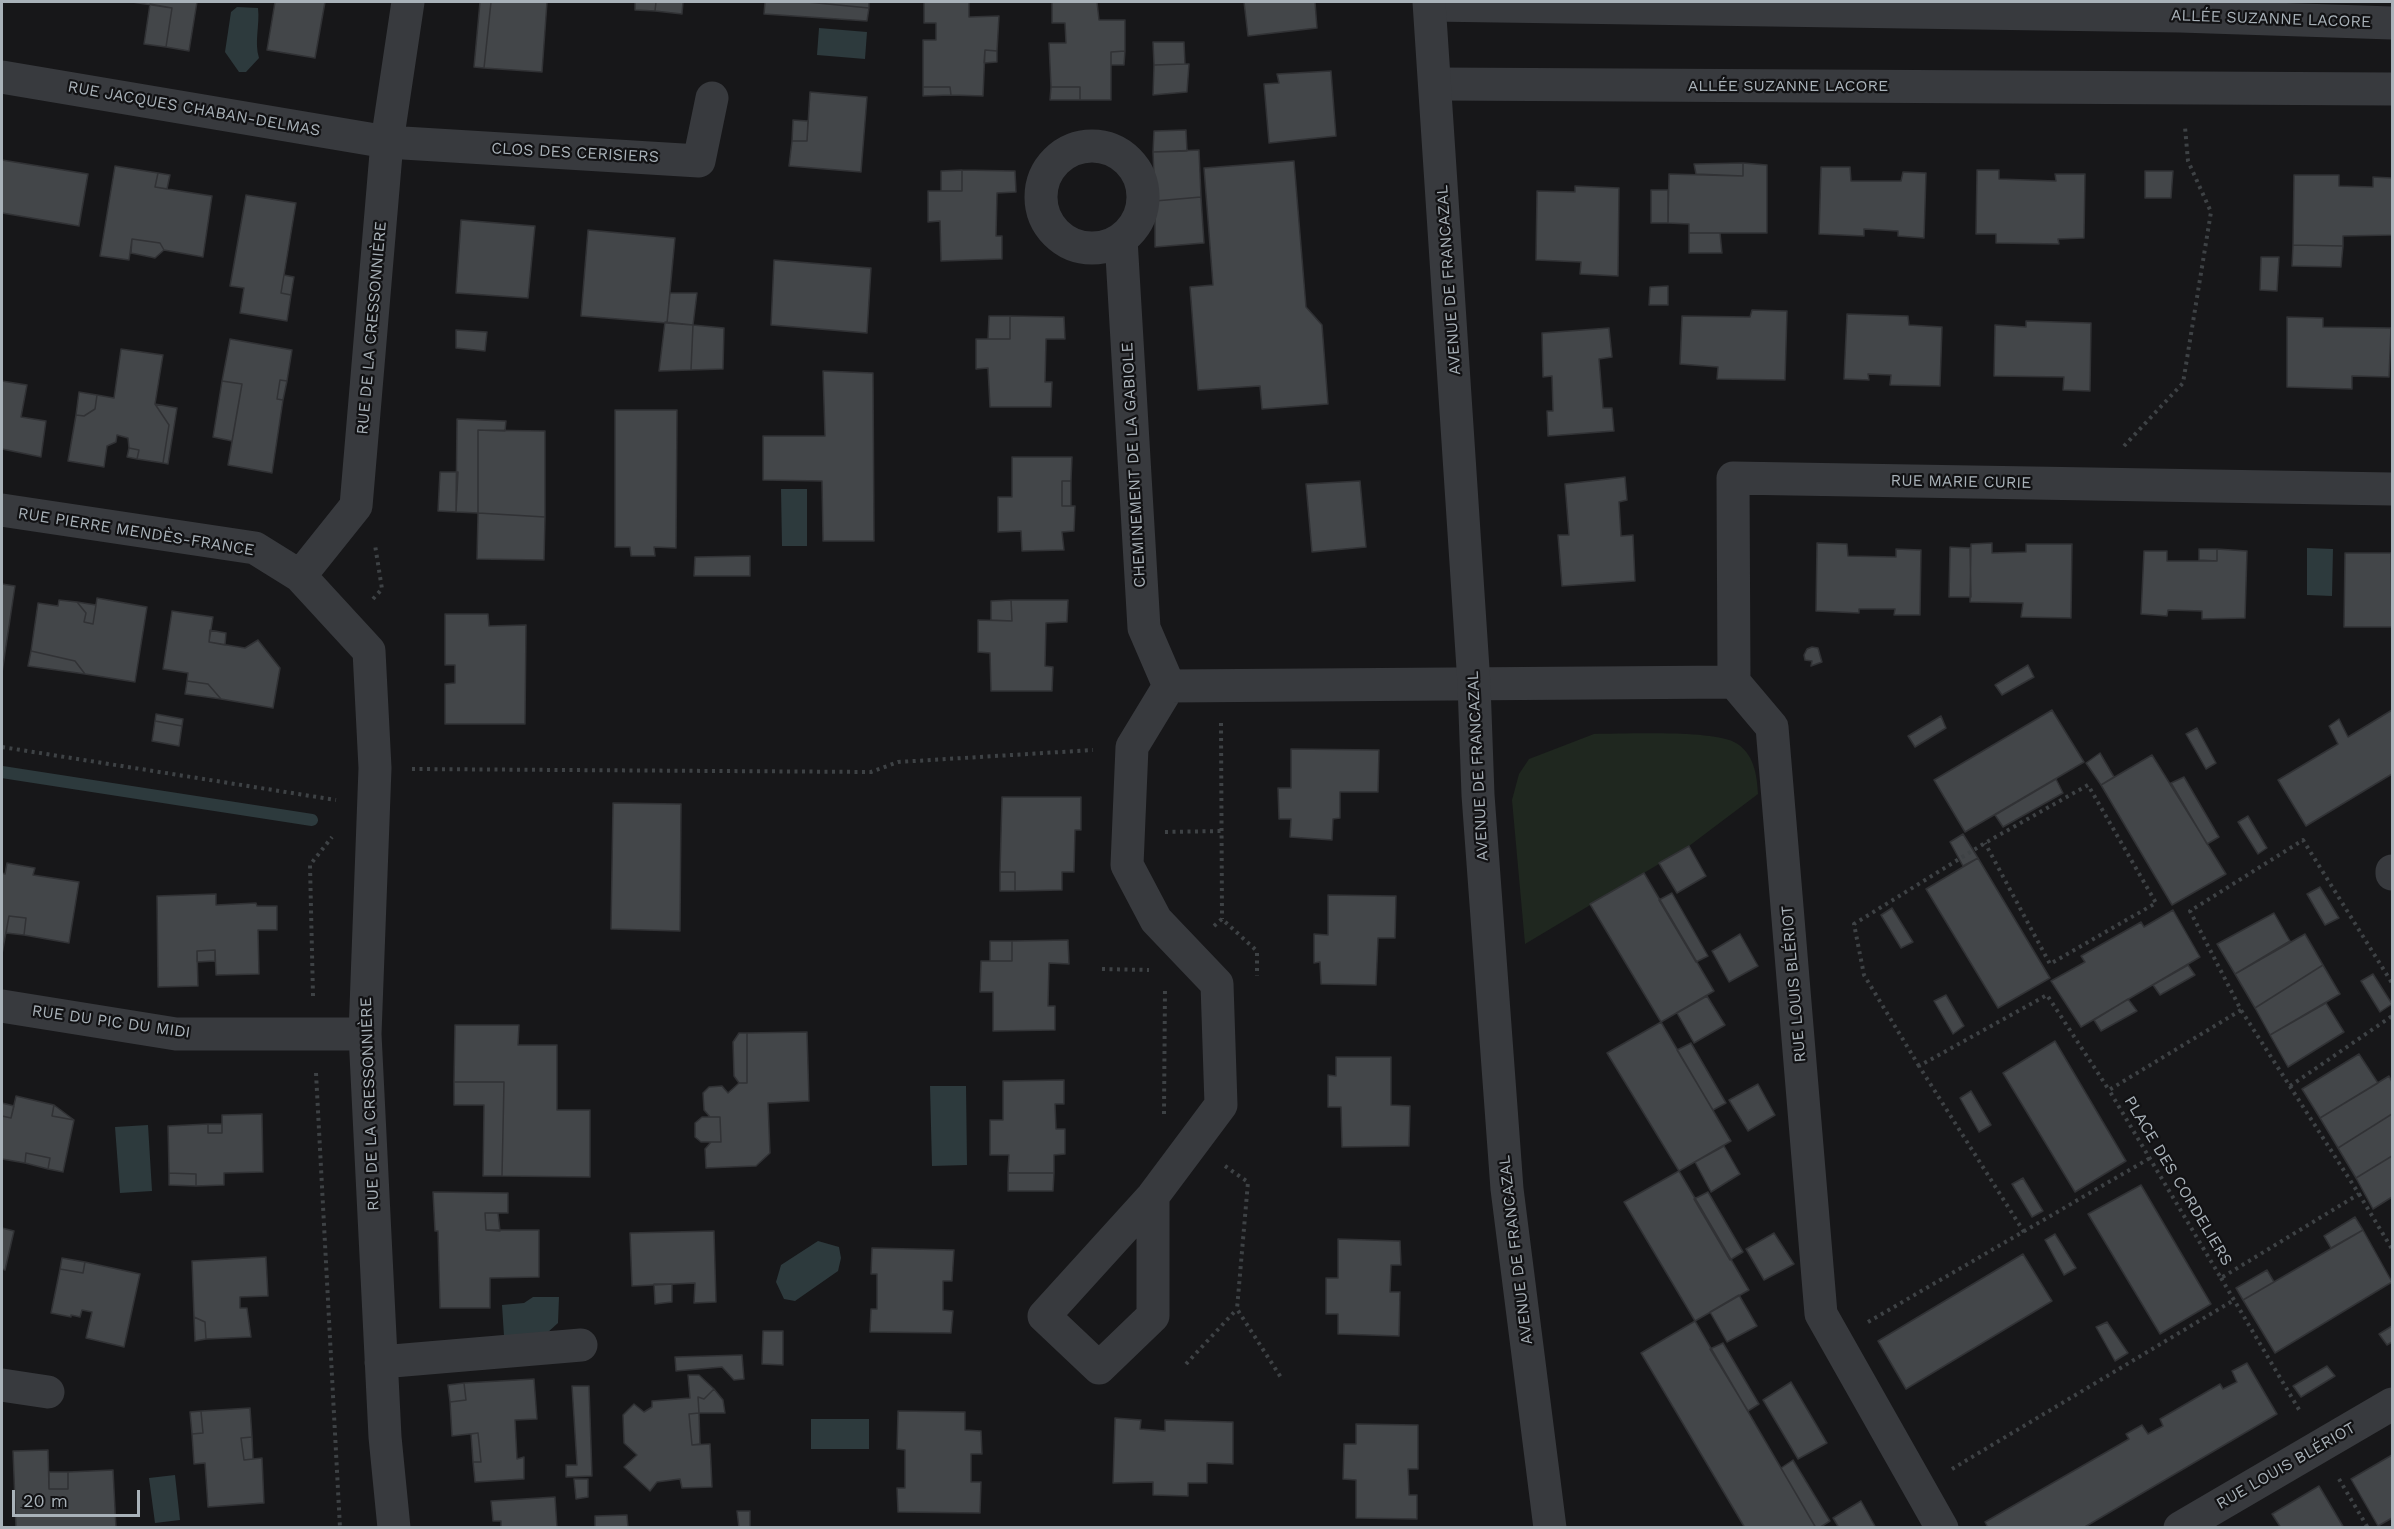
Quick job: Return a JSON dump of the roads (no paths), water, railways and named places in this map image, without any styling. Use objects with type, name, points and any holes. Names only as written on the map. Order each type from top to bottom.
[{"type":"street","name":"RUE DE LA CRESSONNIÈRE","points":[[394,1527],[381,1362],[365,1034],[375,768],[369,651],[300,576],[356,506],[387,142],[408,2]]},
{"type":"street","name":"ALLÉE SUZANNE LACORE","points":[[1429,3],[1967,7],[2392,23]]},
{"type":"street","name":"AVENUE DE FRANCAZAL","points":[[1429,3],[1474,684],[1478,795],[1507,1189],[1550,1527]]},
{"type":"street","name":"RUE JACQUES CHABAN-DELMAS","points":[[2,77],[387,142]]},
{"type":"street","name":"ALLÉE SUZANNE LACORE","points":[[1436,84],[2392,89]]},
{"type":"street","name":"CLOS DES CERISIERS","points":[[387,142],[699,160],[712,98]]},
{"type":"street","name":"CHEMINEMENT DE LA GABIOLE","points":[[1121,239],[1144,628],[1169,686]]},
{"type":"street","name":"RUE MARIE CURIE","points":[[1734,682],[1733,478],[2392,489]]},
{"type":"street","name":"RUE PIERRE MENDÈS-FRANCE","points":[[2,510],[255,548],[300,576]]},
{"type":"street","points":[[1153,1196],[1153,1316],[1099,1368],[1044,1316],[1153,1196],[1221,1105],[1217,984],[1175,960],[1128,865],[1132,747],[1169,686],[1734,682]]},
{"type":"street","name":"RUE LOUIS BLÉRIOT","points":[[1734,682],[1772,727],[1821,1314],[1942,1527]]},
{"type":"street","name":"RUE DU PIC DU MIDI","points":[[2,1006],[176,1034],[365,1034]]},
{"type":"street","points":[[381,1362],[581,1345]]},
{"type":"street","points":[[2,1385],[48,1392]]},
{"type":"street","name":"RUE LOUIS BLÉRIOT","points":[[2180,1527],[2392,1404]]},
{"type":"waterway","points":[[2,772],[312,820]]}]
